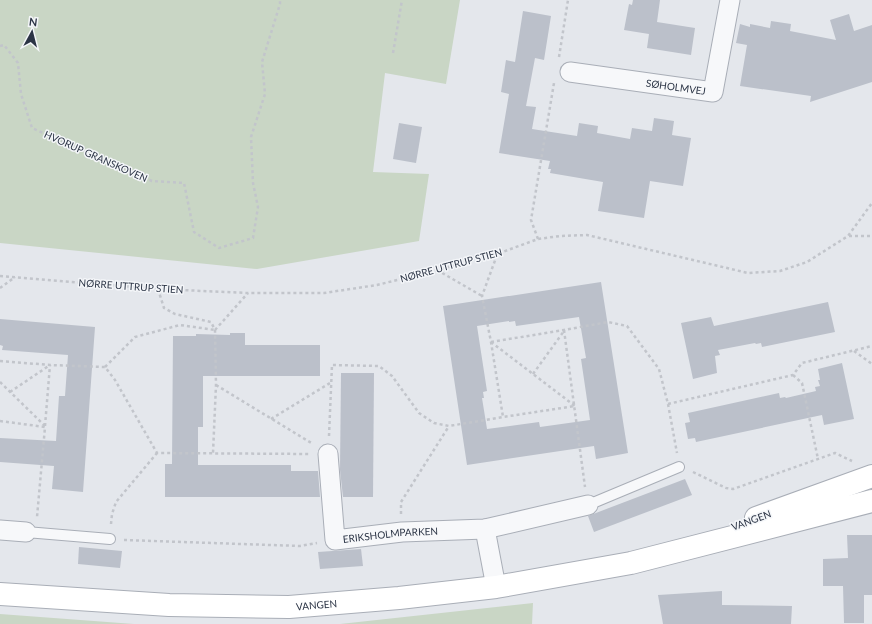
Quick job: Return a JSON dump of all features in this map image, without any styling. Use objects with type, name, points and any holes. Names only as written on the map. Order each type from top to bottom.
[{"type":"street","name":"SØHOLMVEJ","points":[[561,71],[713,92],[730,0]]},
{"type":"street","name":"ERIKSHOLMPARKEN","points":[[328,454],[335,540],[402,532],[485,529],[588,504]]},
{"type":"street","name":"VANGEN","points":[[631,563],[865,470]]},
{"type":"street","name":"VANGEN","points":[[0,594],[169,605],[289,607],[399,598],[496,587],[631,563],[872,501]]},
{"type":"street","points":[[485,529],[496,587]]},
{"type":"street","points":[[0,530],[31,532]]},
{"type":"lane","name":"ERIKSHOLMPARKEN","points":[[588,504],[679,467]]},
{"type":"lane","points":[[31,532],[110,539]]},
{"type":"path","name":"HVORUP GRANSKOVEN","points":[[0,46],[4,45],[18,63],[21,94],[32,128],[152,181],[184,183],[194,232],[220,248],[253,238],[258,207],[253,183],[251,137],[265,94],[262,62],[280,0]]},
{"type":"path","points":[[393,53],[402,0]]},
{"type":"path","points":[[538,239],[531,220],[561,71],[568,0]]},
{"type":"path","name":"NØRRE UTTRUP STIEN","points":[[0,276],[158,289],[248,293],[324,293],[377,285],[437,270],[497,254],[538,239],[560,236],[587,235],[748,272],[780,271],[807,262],[848,236],[872,203]]},
{"type":"path","points":[[848,236],[872,236]]},
{"type":"path","points":[[497,254],[482,296],[503,417]]},
{"type":"path","points":[[437,270],[482,296]]},
{"type":"path","points":[[0,288],[15,277]]},
{"type":"path","points":[[158,289],[164,308],[175,314],[211,322],[216,330],[216,385],[213,453]]},
{"type":"path","points":[[216,330],[248,293]]},
{"type":"path","points":[[491,342],[608,322],[627,326],[658,369],[668,404],[679,467],[726,488],[732,489],[836,453],[865,470]]},
{"type":"path","points":[[105,368],[135,337],[180,325],[216,330]]},
{"type":"path","points":[[533,374],[564,330]]},
{"type":"path","points":[[564,330],[576,406],[588,504]]},
{"type":"path","points":[[491,342],[576,406]]},
{"type":"path","points":[[668,404],[793,375],[802,363],[872,346]]},
{"type":"path","points":[[854,351],[872,364]]},
{"type":"path","points":[[0,360],[105,368],[115,380],[157,453]]},
{"type":"path","points":[[10,392],[50,365]]},
{"type":"path","points":[[31,532],[45,426],[50,365]]},
{"type":"path","points":[[328,454],[332,365],[379,366],[392,376],[419,413],[434,423],[449,426],[576,406]]},
{"type":"path","points":[[793,375],[802,383],[818,459]]},
{"type":"path","points":[[0,382],[45,426]]},
{"type":"path","points":[[271,418],[331,382]]},
{"type":"path","points":[[216,385],[328,454]]},
{"type":"path","points":[[0,421],[45,426]]},
{"type":"path","points":[[402,532],[401,502],[449,426]]},
{"type":"path","points":[[157,453],[328,454]]},
{"type":"path","points":[[157,453],[116,502],[112,514],[110,539],[300,546],[335,540]]},
{"type":"green space","points":[[0,0],[460,0],[446,84],[385,73],[373,172],[429,174],[419,241],[257,269],[0,243]]},
{"type":"green space","points":[[533,603],[532,624],[340,624]]},
{"type":"green space","points":[[0,614],[134,624],[0,624]]},
{"type":"building","points":[[633,0],[660,0],[657,22],[695,28],[691,55],[647,48],[649,34],[624,30],[629,4],[632,5]]},
{"type":"building","points":[[523,11],[551,16],[544,60],[535,58],[526,106],[536,107],[532,129],[577,136],[579,123],[598,126],[597,133],[630,139],[632,128],[652,131],[654,118],[674,121],[672,135],[691,138],[683,186],[650,181],[644,218],[598,211],[603,182],[550,173],[551,169],[548,169],[550,161],[499,153],[509,94],[501,92],[506,60],[515,62]]},
{"type":"building","points":[[849,14],[854,31],[872,25],[872,82],[810,102],[811,96],[740,86],[747,45],[736,43],[740,24],[750,27],[750,24],[770,28],[771,21],[791,24],[790,31],[836,40],[830,20]]},
{"type":"building","points":[[399,123],[422,127],[416,163],[393,159]]},
{"type":"building","points":[[601,282],[628,453],[596,459],[594,446],[467,465],[443,306]],"holes":[[[579,317],[586,358],[581,359],[590,420],[540,427],[539,422],[487,429],[482,398],[484,398],[483,392],[487,391],[477,326],[509,321],[515,321],[516,326]]]},
{"type":"building","points":[[828,302],[835,332],[762,347],[761,343],[755,343],[718,350],[720,355],[715,356],[717,373],[693,379],[681,323],[711,317],[714,326]]},
{"type":"building","points":[[0,319],[95,327],[83,492],[52,489],[54,466],[0,462],[0,438],[56,441],[59,396],[65,396],[68,355],[2,350],[3,346],[0,345]]},
{"type":"building","points":[[230,333],[245,333],[245,345],[320,345],[320,376],[203,376],[203,427],[198,427],[198,465],[291,465],[291,471],[318,471],[320,497],[165,497],[165,464],[172,464],[173,336],[196,336],[196,334],[230,335]]},
{"type":"building","points":[[842,363],[854,419],[824,425],[822,415],[696,442],[695,438],[688,439],[685,423],[690,422],[688,413],[779,393],[780,398],[786,398],[816,391],[815,387],[820,386],[818,380],[820,380],[818,369]]},
{"type":"building","points":[[341,373],[374,373],[373,497],[343,497],[340,470]]},
{"type":"building","points":[[685,479],[692,495],[594,532],[588,516]]},
{"type":"building","points":[[847,535],[872,535],[872,595],[864,595],[864,623],[844,623],[843,586],[823,586],[823,559],[848,558]]},
{"type":"building","points":[[79,547],[122,551],[120,568],[78,564]]},
{"type":"building","points":[[361,549],[363,566],[320,569],[318,552]]},
{"type":"building","points":[[722,591],[722,605],[792,606],[791,624],[663,624],[658,595]]}]
